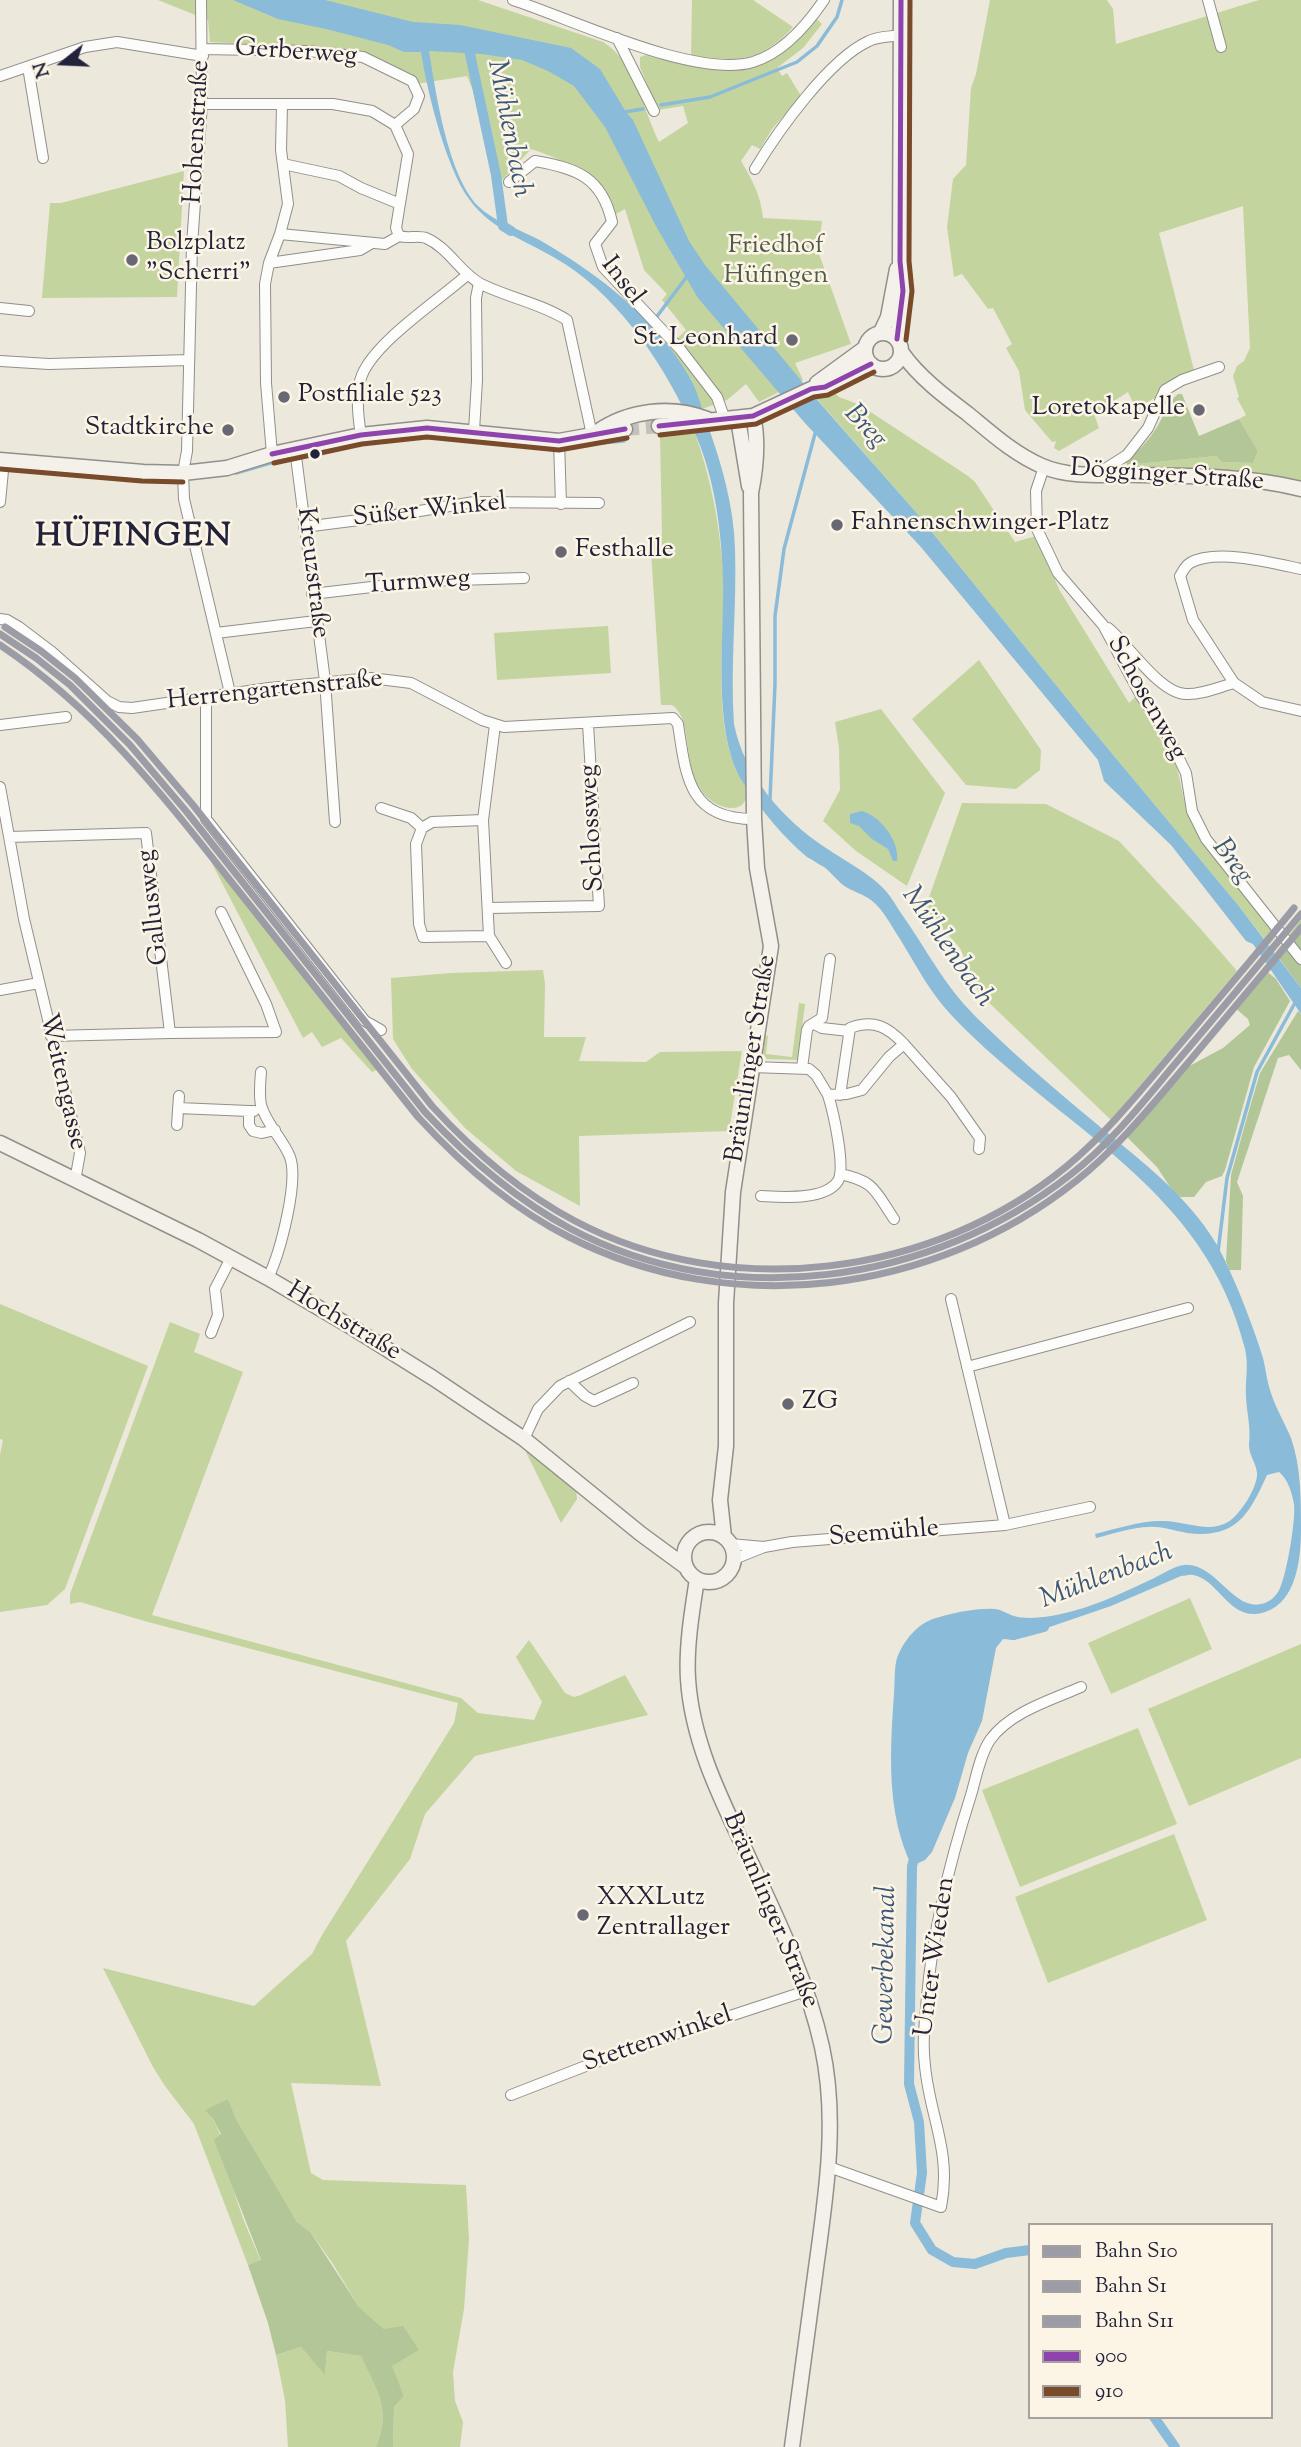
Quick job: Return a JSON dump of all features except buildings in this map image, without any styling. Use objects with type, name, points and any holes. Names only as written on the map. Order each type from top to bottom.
[{"type":"main road","points":[[865,348],[867,358],[877,368],[890,368],[896,364],[900,346],[903,291],[900,261],[901,0]]},
{"type":"main road","points":[[811,389],[821,378],[850,361],[865,348],[869,339],[880,332],[888,317],[900,261]]},
{"type":"main road","points":[[880,332],[892,334],[900,346]]},
{"type":"main road","name":"Dögginger Straße","points":[[900,346],[933,387],[1002,442],[1044,467],[1096,474],[1202,476],[1260,481],[1301,489]]},
{"type":"main road","points":[[660,426],[675,419],[696,415],[721,419],[753,416],[811,389],[825,387],[871,364]]},
{"type":"main road","name":"Dögginger Straße","points":[[890,368],[933,387]]},
{"type":"main road","points":[[592,435],[623,416],[653,411],[675,419]]},
{"type":"main road","name":"Bräunlinger Straße","points":[[727,1540],[720,1500],[726,1446],[726,1303],[733,1192],[771,946],[757,868],[754,819],[751,493],[756,441],[753,416]]},
{"type":"main road","name":"Bräunlinger Straße","points":[[721,419],[751,493]]},
{"type":"main road","points":[[2,460],[183,473],[226,468],[272,454],[361,435],[427,428],[559,441],[625,429]]},
{"type":"main road","name":"Hochstraße","points":[[0,1143],[268,1278],[433,1378],[524,1439],[686,1567]]},
{"type":"main road","name":"Bräunlinger Straße","points":[[705,1532],[720,1500]]},
{"type":"main road","points":[[691,1629],[713,1582],[727,1574],[734,1559],[727,1540],[715,1532],[705,1532],[688,1542],[684,1554],[686,1567],[697,1579],[713,1582]]},
{"type":"main road","points":[[658,1546],[688,1542]]},
{"type":"main road","name":"Bräunlinger Straße","points":[[697,1579],[688,1679],[701,1748],[719,1795],[771,1906],[806,1991],[820,2038],[827,2075],[830,2106],[829,2167],[792,2447]]},
{"type":"street","points":[[513,0],[675,57],[719,65],[740,64],[763,58],[790,39],[813,17],[824,0]]},
{"type":"street","points":[[1208,0],[1221,47]]},
{"type":"street","name":"Hohenstraße","points":[[201,4],[202,104],[192,245],[184,499],[230,693]]},
{"type":"street","points":[[755,169],[788,118],[849,53],[871,40],[901,35]]},
{"type":"street","points":[[617,38],[654,111]]},
{"type":"street","points":[[0,76],[85,47],[117,42],[203,52]]},
{"type":"street","name":"Gerberweg","points":[[203,52],[337,53],[363,57],[379,63],[412,81],[419,96],[414,109],[395,125]]},
{"type":"street","points":[[28,67],[43,158]]},
{"type":"street","points":[[202,104],[333,104],[372,111],[395,125],[408,154],[396,228],[400,236]]},
{"type":"street","points":[[272,454],[265,284],[288,204],[281,150],[282,105]]},
{"type":"street","name":"Insel","points":[[509,182],[535,160],[567,167],[596,186],[608,207],[612,222],[595,244],[603,267],[680,349],[717,397],[721,419]]},
{"type":"street","points":[[283,164],[339,176],[400,204]]},
{"type":"street","points":[[280,234],[385,244],[400,236],[426,238],[452,257],[467,275],[479,283],[567,320],[592,435]]},
{"type":"street","points":[[269,263],[360,250],[372,243]]},
{"type":"street","points":[[361,435],[358,409],[361,378],[368,364],[414,316],[440,299],[467,275]]},
{"type":"street","points":[[474,432],[477,380],[475,298],[479,283]]},
{"type":"street","points":[[0,308],[29,312]]},
{"type":"street","points":[[0,361],[49,364],[189,360]]},
{"type":"street","points":[[1096,474],[1127,455],[1148,428],[1165,390],[1182,380],[1219,367]]},
{"type":"street","points":[[559,441],[561,504]]},
{"type":"street","name":"Kreuzstraße","points":[[295,449],[325,681],[335,822]]},
{"type":"street","points":[[0,502],[2,460]]},
{"type":"street","name":"Schosenweg","points":[[1044,467],[1036,491],[1037,529],[1058,573],[1104,625],[1141,695],[1168,736],[1186,773],[1192,811],[1206,839],[1301,959]]},
{"type":"street","name":"Süßer Winkel","points":[[304,527],[474,502],[599,503]]},
{"type":"street","points":[[1301,569],[1230,558],[1204,558],[1187,564],[1180,576],[1193,620],[1234,684],[1262,702],[1301,711]]},
{"type":"street","name":"Turmweg","points":[[312,594],[423,581],[524,578]]},
{"type":"street","name":"Herrengartenstraße","points":[[0,619],[19,627],[52,652],[107,701],[118,707],[132,708],[325,681],[371,678],[411,682],[495,725],[515,727],[673,718],[678,724],[686,771],[705,807],[717,814],[754,819]]},
{"type":"street","points":[[216,634],[316,621]]},
{"type":"street","points":[[1104,625],[1174,692],[1186,694],[1234,684]]},
{"type":"street","points":[[206,696],[206,819],[365,1021],[381,1030]]},
{"type":"street","points":[[0,725],[66,717]]},
{"type":"street","name":"Schlossweg","points":[[489,908],[599,906],[588,724]]},
{"type":"street","points":[[495,725],[483,820],[489,936],[506,963]]},
{"type":"street","name":"Weitengasse","points":[[0,788],[39,983],[80,1153],[75,1181]]},
{"type":"street","points":[[380,808],[397,811],[422,828]]},
{"type":"street","points":[[483,820],[432,822],[422,828],[416,844],[419,924],[423,937],[489,936]]},
{"type":"street","name":"Gallusweg","points":[[9,837],[146,833],[170,1033]]},
{"type":"street","points":[[0,857],[13,857]]},
{"type":"street","points":[[51,1036],[276,1032],[266,1004],[221,912]]},
{"type":"street","points":[[802,1068],[807,1030],[822,1018],[830,959]]},
{"type":"street","name":"Weitengasse","points":[[0,990],[39,983]]},
{"type":"street","points":[[814,1024],[822,1028],[849,1031]]},
{"type":"street","points":[[840,1095],[850,1028],[878,1025],[891,1030],[951,1097],[980,1138],[979,1149]]},
{"type":"street","points":[[828,1095],[862,1090],[889,1057],[904,1044]]},
{"type":"street","points":[[752,1067],[802,1068],[816,1074],[828,1095],[836,1124],[840,1174],[838,1181],[832,1186],[810,1195],[761,1196]]},
{"type":"street","points":[[261,1072],[260,1101],[263,1111],[289,1154],[294,1177],[276,1262],[268,1278]]},
{"type":"street","points":[[177,1125],[179,1096]]},
{"type":"street","points":[[178,1108],[263,1111]]},
{"type":"street","points":[[249,1111],[249,1125],[253,1131],[262,1133],[275,1130]]},
{"type":"street","points":[[840,1174],[870,1183],[894,1219]]},
{"type":"street","points":[[211,1333],[218,1315],[215,1289],[231,1258]]},
{"type":"street","points":[[950,1299],[1005,1525]]},
{"type":"street","points":[[967,1367],[1188,1308]]},
{"type":"street","points":[[524,1439],[538,1409],[547,1397],[569,1381],[690,1322]]},
{"type":"street","points":[[569,1381],[594,1401],[633,1383]]},
{"type":"street","name":"Seemühle","points":[[734,1559],[764,1547],[792,1542],[1005,1525],[1090,1507]]},
{"type":"street","name":"Seemühle","points":[[727,1540],[764,1547]]},
{"type":"street","name":"Unter Wieden","points":[[829,2167],[941,2207],[946,2184],[943,2148],[925,2068],[923,2037],[929,1973],[942,1895],[989,1741],[1021,1714],[1081,1687]]},
{"type":"street","name":"Stettenwinkel","points":[[511,2095],[626,2050],[806,1991]]},
{"type":"green space","name":"Friedhof Hüfingen","points":[[158,0],[478,0],[603,42],[614,51],[631,74],[659,142],[688,123],[683,106],[658,110],[640,67],[640,57],[649,54],[710,69],[751,67],[816,18],[822,24],[803,48],[777,68],[782,76],[787,73],[801,96],[772,129],[760,149],[752,145],[741,161],[755,188],[763,218],[822,221],[818,251],[851,344],[795,363],[803,380],[759,402],[746,384],[727,400],[702,409],[691,379],[669,347],[686,330],[662,300],[667,294],[644,270],[625,209],[616,214],[599,189],[581,172],[559,159],[531,149],[501,181],[493,182],[474,93],[467,76],[416,84],[336,49],[210,42],[208,20]]},
{"type":"green space","points":[[692,0],[753,0],[793,27],[770,47],[746,57],[721,59],[691,56]]},
{"type":"green space","points":[[990,0],[1107,0],[1113,9],[1116,44],[1259,0],[1301,0],[1301,483],[1127,469],[1127,465],[1216,456],[1222,462],[1253,463],[1258,451],[1239,419],[1246,415],[1237,398],[1239,397],[1233,376],[1250,348],[1243,206],[1159,233],[1195,374],[1136,409],[1128,392],[1094,414],[1099,428],[1059,451],[1054,448],[1056,441],[1052,442],[1025,410],[1019,371],[1006,348],[1012,344],[993,308],[988,309],[962,274],[954,277],[947,227],[953,179],[966,165],[971,88]]},
{"type":"green space","points":[[184,171],[177,297],[42,298],[50,203],[61,203]]},
{"type":"green space","points":[[833,391],[839,397],[860,405],[968,476],[975,482],[1015,542],[1036,536],[1060,591],[1129,703],[1135,697],[1177,767],[1186,809],[1201,841],[1278,934],[1269,945],[914,510],[817,399]]},
{"type":"green space","points":[[1178,394],[1182,394],[1199,436],[1239,419],[1258,451],[1253,463],[1222,462],[1216,456],[1127,465],[1126,461],[1150,437],[1168,405]]},
{"type":"green space","points":[[695,433],[710,485],[722,556],[723,715],[736,768],[748,789],[744,802],[735,808],[712,801],[701,790],[694,778],[684,724],[679,713],[672,705],[661,705],[650,536],[662,535],[660,435]]},
{"type":"green space","points":[[608,626],[611,673],[497,680],[494,633]]},
{"type":"green space","points":[[979,660],[1041,750],[1040,770],[1016,789],[966,785],[912,719]]},
{"type":"green space","points":[[881,709],[945,793],[907,886],[856,851],[823,821],[840,790],[835,722]]},
{"type":"green space","points":[[962,803],[1046,804],[1119,841],[1237,971],[1111,1120],[979,993],[960,948],[925,909]]},
{"type":"green space","points":[[195,831],[383,1067],[372,1072],[341,1038],[322,1047],[312,1032],[303,1038]]},
{"type":"green space","points":[[1301,920],[1301,988],[1275,953]]},
{"type":"green space","points":[[1264,969],[1276,979],[1290,1001],[1254,1067],[1222,1176],[1206,1182],[1194,1197],[1180,1197],[1157,1167],[1123,1133],[1182,1070],[1223,1048],[1250,1025],[1248,1019],[1234,1007]]},
{"type":"green space","points":[[543,970],[544,1037],[586,1037],[579,1061],[646,1062],[660,1052],[742,1051],[729,1131],[579,1136],[580,1206],[516,1171],[465,1128],[412,1069],[393,1039],[391,978]]},
{"type":"green space","points":[[799,1003],[805,1004],[798,1060],[767,1059],[762,1052],[765,1035],[768,1036],[766,1054],[792,1057]]},
{"type":"green space","points":[[1298,1011],[1301,1014],[1301,1070],[1289,1055],[1278,1058],[1237,1182],[1243,1196],[1241,1270],[1229,1270],[1226,1261],[1231,1175],[1260,1073]]},
{"type":"green space","points":[[0,1304],[148,1366],[65,1589],[47,1605],[0,1612],[0,1455],[3,1440],[0,1439]]},
{"type":"green space","points":[[170,1322],[200,1334],[194,1352],[243,1372],[152,1615],[461,1698],[478,1713],[534,1720],[542,1702],[516,1657],[529,1640],[565,1693],[574,1697],[581,1695],[625,1675],[648,1715],[475,1756],[425,1814],[410,1859],[346,1941],[381,2086],[291,2083],[311,2173],[323,2180],[466,2185],[469,2239],[464,2309],[453,2372],[455,2401],[463,2422],[460,2447],[393,2447],[394,2407],[404,2396],[391,2366],[418,2350],[384,2329],[359,2307],[311,2233],[297,2222],[237,2121],[228,2099],[206,2110],[219,2131],[234,2192],[261,2261],[248,2265],[194,2124],[153,2067],[103,1968],[254,2006],[312,1954],[454,1723],[458,1703],[80,1602],[70,1604],[70,1594]]},
{"type":"green space","points":[[524,1448],[576,1489],[577,1499],[561,1523]]},
{"type":"green space","points":[[1190,1598],[1212,1649],[1111,1694],[1088,1643]]},
{"type":"green space","points":[[1301,1644],[1301,1758],[1189,1806],[1148,1709]]},
{"type":"green space","points":[[1138,1728],[1177,1824],[1020,1887],[982,1790]]},
{"type":"green space","points":[[1174,1834],[1207,1920],[1048,1983],[1015,1897]]},
{"type":"green space","points":[[228,2099],[237,2121],[297,2222],[311,2233],[359,2307],[384,2329],[403,2326],[419,2350],[392,2366],[404,2396],[394,2407],[393,2447],[376,2447],[381,2433],[383,2411],[377,2390],[361,2356],[327,2351],[325,2375],[301,2347],[276,2355],[248,2265],[261,2260],[214,2140],[221,2134],[205,2110]]},
{"type":"green space","points":[[301,2347],[325,2374],[327,2351],[361,2356],[383,2410],[381,2433],[376,2447],[288,2447],[285,2400],[276,2355]]},
{"type":"water","points":[[233,0],[325,0],[413,22],[460,25],[571,48],[600,69],[633,120],[689,241],[705,265],[819,402],[914,510],[1238,905],[1301,988],[1301,1014],[1253,944],[1246,941],[1171,845],[1104,781],[1098,760],[920,546],[804,422],[698,298],[657,228],[605,127],[574,86],[522,60],[482,54],[429,51],[451,155],[468,192],[478,206],[493,217],[565,255],[606,284],[660,335],[695,388],[730,502],[735,571],[734,724],[739,743],[756,778],[795,824],[884,889],[945,980],[974,1015],[1044,1079],[1158,1175],[1190,1208],[1217,1245],[1236,1285],[1259,1345],[1268,1385],[1291,1438],[1297,1460],[1301,1506],[1298,1565],[1290,1589],[1276,1607],[1253,1614],[1243,1612],[1202,1578],[1188,1575],[1111,1606],[1032,1633],[1030,1627],[1014,1632],[1016,1640],[1003,1639],[996,1648],[982,1721],[968,1753],[955,1798],[932,1852],[925,1860],[912,1866],[904,1846],[894,1804],[891,1738],[897,1658],[908,1639],[923,1624],[943,1616],[980,1609],[997,1609],[1025,1618],[1061,1614],[1106,1600],[1184,1565],[1205,1571],[1233,1594],[1251,1604],[1266,1603],[1278,1592],[1287,1563],[1294,1512],[1289,1486],[1279,1472],[1267,1475],[1254,1502],[1239,1521],[1218,1532],[1187,1533],[1143,1527],[1096,1538],[1095,1534],[1153,1521],[1204,1527],[1220,1525],[1238,1513],[1251,1493],[1257,1473],[1249,1449],[1246,1355],[1225,1293],[1198,1245],[1164,1202],[1083,1129],[996,1058],[955,1019],[932,991],[880,908],[868,898],[846,887],[798,849],[773,823],[744,784],[734,764],[727,740],[724,715],[722,564],[712,486],[701,449],[683,408],[641,338],[586,279],[553,256],[513,236],[489,220],[469,199],[445,149],[421,52],[404,52],[388,45],[278,19]]},
{"type":"water","points":[[862,811],[875,818],[887,830],[895,845],[897,861],[893,861],[888,849],[872,839],[859,826],[850,823],[850,814]]},
{"type":"waterway","points":[[661,105],[710,97],[797,62],[817,46],[837,17],[842,0]]},
{"type":"waterway","name":"Mühlenbach","points":[[467,40],[496,175],[503,226],[511,231]]},
{"type":"waterway","points":[[624,112],[643,109]]},
{"type":"waterway","points":[[655,319],[688,275]]},
{"type":"waterway","points":[[770,799],[775,616],[784,549],[816,430]]},
{"type":"waterway","points":[[342,446],[375,441]]},
{"type":"waterway","points":[[600,443],[624,441]]},
{"type":"waterway","points":[[577,445],[594,443]]},
{"type":"waterway","points":[[236,473],[288,458]]},
{"type":"waterway","points":[[1218,1252],[1227,1178],[1257,1072],[1296,1001]]},
{"type":"waterway","name":"Gewerbekanal","points":[[1002,1633],[1014,1635],[1044,1627]]},
{"type":"waterway","name":"Gewerbekanal","points":[[916,1852],[912,1866],[909,2084],[919,2122],[922,2173],[915,2223],[932,2250],[953,2262],[975,2264],[1006,2253],[1028,2250]]},
{"type":"waterway","name":"Gewerbekanal","points":[[1155,2419],[1175,2447]]},
{"type":"tunnel","points":[[625,429],[659,426]]},
{"type":"rail line","name":"S11","points":[[5,627],[75,678],[137,739],[193,805],[432,1106],[481,1155],[535,1197],[575,1221],[635,1247],[698,1263],[763,1269],[829,1266],[893,1254],[955,1233],[1014,1204],[1067,1166],[1110,1125],[1294,908]]},
{"type":"rail line","name":"S10","points":[[0,634],[70,685],[130,745],[186,811],[425,1112],[475,1161],[531,1205],[571,1229],[632,1255],[696,1271],[762,1278],[828,1274],[893,1262],[956,1241],[1015,1212],[1070,1175],[1115,1134],[1301,914]]},
{"type":"rail line","name":"S1","points":[[0,645],[67,697],[126,755],[180,818],[418,1117],[452,1152],[507,1199],[569,1237],[632,1263],[697,1279],[764,1286],[830,1282],[896,1270],[960,1249],[1020,1219],[1076,1181],[1120,1140],[1301,928]]},
{"type":"transit line","name":"900","points":[[897,339],[903,291],[900,261],[901,0]]},
{"type":"transit line","name":"910","points":[[906,340],[912,291],[909,261],[910,0]]},
{"type":"transit line","name":"900","points":[[659,426],[753,416],[811,389],[825,387],[871,364]]},
{"type":"transit line","name":"910","points":[[660,435],[756,424],[814,397],[828,395],[874,372]]},
{"type":"transit line","name":"900","points":[[272,454],[361,435],[427,428],[559,441],[625,429]]},
{"type":"transit line","name":"910","points":[[274,463],[362,444],[427,437],[559,450],[627,438]]},
{"type":"transit line","name":"910","points":[[0,469],[183,482]]},
{"type":"place","name":"Bolzplatz \"Scherri\"","points":[[132,260]]},
{"type":"place","name":"St. Leonhard","points":[[792,340]]},
{"type":"place","name":"Postfiliale 523","points":[[284,397]]},
{"type":"place","name":"Loretokapelle","points":[[1199,410]]},
{"type":"place","name":"Stadtkirche","points":[[228,430]]},
{"type":"place","name":"Fahnenschwinger-Platz","points":[[837,525]]},
{"type":"place","name":"Festhalle","points":[[561,552]]},
{"type":"place","name":"ZG","points":[[788,1404]]},
{"type":"place","name":"XXXLutz Zentrallager","points":[[583,1915]]},
{"type":"district","name":"HÜFINGEN","points":[[134,539]]},
{"type":"water label","name":"Breg","points":[[864,428]]},
{"type":"water label","name":"Breg","points":[[1231,863]]}]
